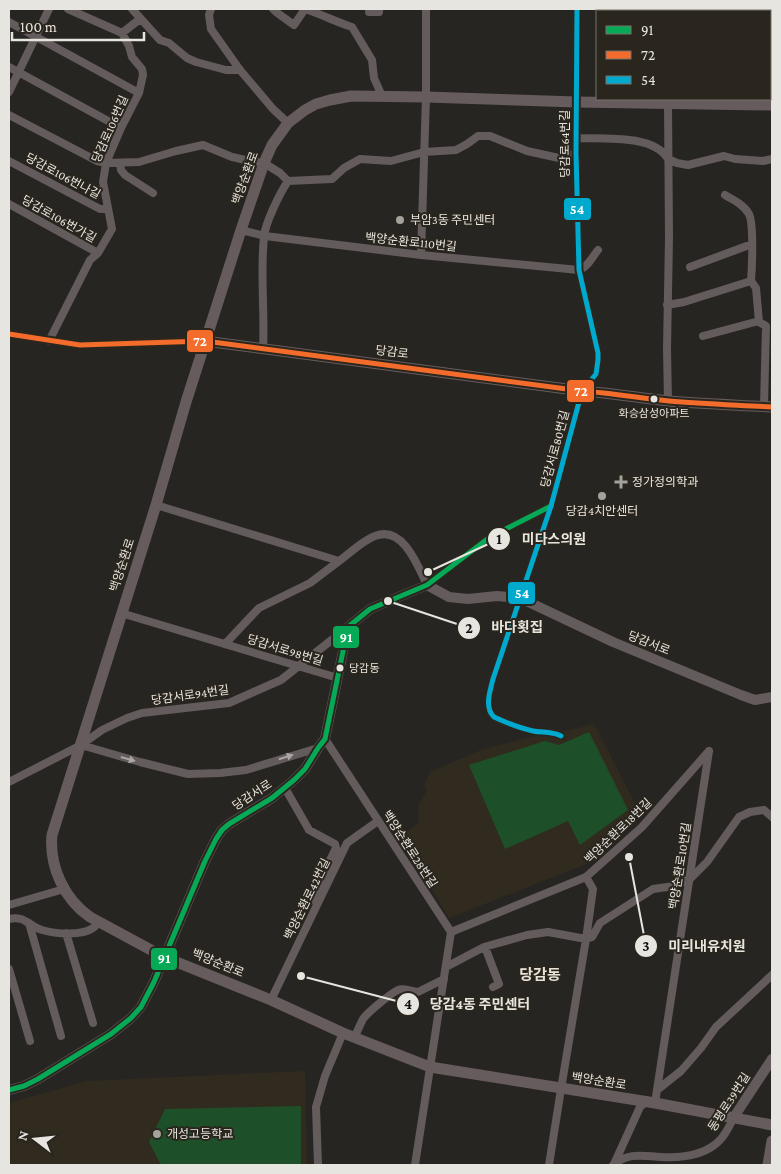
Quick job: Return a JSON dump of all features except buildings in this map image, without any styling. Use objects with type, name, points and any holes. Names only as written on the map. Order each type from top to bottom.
[{"type":"main road","name":"백양순환로","points":[[772,105],[351,96],[330,100],[305,110],[288,123],[272,146],[264,163],[241,230],[52,835],[54,864],[58,877],[64,889],[82,912],[164,957],[272,1000],[354,1038],[430,1067],[650,1102],[772,1124]]},
{"type":"main road","name":"당감로","points":[[205,342],[668,401],[768,407]]},
{"type":"main road","points":[[768,1165],[772,1141]]},
{"type":"street","points":[[9,92],[48,9]]},
{"type":"street","points":[[68,9],[122,33],[140,19]]},
{"type":"street","points":[[132,9],[160,40],[169,43],[187,58],[226,70],[240,70]]},
{"type":"street","points":[[211,9],[209,15],[211,29],[240,70],[288,123]]},
{"type":"street","points":[[273,9],[294,24],[304,9],[352,27],[372,60],[374,78],[382,96]]},
{"type":"street","points":[[369,12],[379,12],[379,9]]},
{"type":"street","points":[[421,255],[426,97],[426,9]]},
{"type":"street","name":"당감로64번길","points":[[577,9],[576,153],[579,270],[598,353],[596,374],[582,391]]},
{"type":"street","points":[[9,22],[139,93]]},
{"type":"street","name":"당감로106번길","points":[[49,341],[90,260],[98,253],[112,229],[103,182],[106,163],[139,93],[143,75],[142,69],[132,57],[130,46],[122,33]]},
{"type":"street","points":[[9,67],[121,128]]},
{"type":"street","points":[[668,103],[668,401]]},
{"type":"street","points":[[9,116],[97,161],[106,163],[139,162],[203,145],[232,157],[264,163],[280,173],[288,181],[332,179],[344,168],[360,159],[391,161],[424,152],[456,150],[478,136],[490,136],[526,151],[558,158],[576,153]]},
{"type":"street","points":[[576,138],[635,140],[650,144],[665,154],[668,159],[681,164],[724,156],[735,159],[763,161],[772,159]]},
{"type":"street","name":"당감로106번나길","points":[[9,161],[100,209],[108,209]]},
{"type":"street","points":[[120,162],[121,170],[125,175],[153,192]]},
{"type":"street","points":[[264,349],[264,235],[281,191],[288,181]]},
{"type":"street","points":[[725,195],[744,207],[750,216],[752,226],[751,281],[756,288],[759,322],[766,326],[768,407]]},
{"type":"street","name":"당감로106번가길","points":[[9,204],[98,253]]},
{"type":"street","name":"백양순환로110번길","points":[[241,230],[264,235],[421,255],[579,270]]},
{"type":"street","points":[[690,267],[752,244]]},
{"type":"street","points":[[579,270],[584,268],[598,250]]},
{"type":"street","points":[[667,305],[684,302],[751,281]]},
{"type":"street","points":[[703,336],[759,320]]},
{"type":"street","name":"당감로","points":[[9,334],[80,346],[205,342]]},
{"type":"street","name":"당감서로80번길","points":[[520,598],[551,506],[582,391]]},
{"type":"street","points":[[156,504],[339,561]]},
{"type":"street","points":[[348,627],[370,609],[427,585],[490,537],[551,506]]},
{"type":"street","name":"당감서로98번길","points":[[225,644],[259,608],[310,583],[374,536],[388,535],[408,548],[427,585]]},
{"type":"street","name":"당감서로","points":[[427,585],[450,597],[468,599],[497,596],[520,598],[613,642],[741,695],[755,700],[772,697]]},
{"type":"street","points":[[520,598],[493,679],[488,703],[489,709],[494,717],[512,725],[535,731],[552,732],[561,736]]},
{"type":"street","name":"당감서로98번길","points":[[121,613],[338,678]]},
{"type":"street","name":"당감서로","points":[[9,1090],[24,1086],[38,1079],[111,1034],[123,1026],[141,1007],[154,982],[205,861],[222,830],[285,788],[305,769],[325,739],[348,627]]},
{"type":"street","name":"당감서로94번길","points":[[9,782],[81,745],[102,730],[127,718],[142,713],[229,703],[281,680],[348,627]]},
{"type":"street","name":"백양순환로28번길","points":[[325,739],[451,932]]},
{"type":"street","points":[[81,745],[188,774],[220,774],[246,770],[318,748]]},
{"type":"street","name":"백양순환로18번길","points":[[549,1162],[593,888],[586,877],[642,827],[709,752]]},
{"type":"street","name":"백양순환로10번길","points":[[650,1102],[658,1090],[709,752]]},
{"type":"street","points":[[285,788],[309,830],[335,844],[336,848],[310,901]]},
{"type":"street","points":[[446,967],[485,947],[527,935],[548,932],[586,939],[592,937],[600,924],[653,889],[674,886],[689,879],[707,862],[739,817],[750,812],[764,810],[772,817]]},
{"type":"street","name":"백양순환로42번길","points":[[272,1000],[347,843],[378,821]]},
{"type":"street","points":[[415,1165],[451,932],[586,877]]},
{"type":"street","points":[[9,905],[64,889]]},
{"type":"street","points":[[9,919],[20,918],[41,930],[66,933],[80,932],[93,928],[99,922]]},
{"type":"street","points":[[29,923],[61,1036]]},
{"type":"street","points":[[66,933],[93,1023]]},
{"type":"street","points":[[485,947],[499,984],[493,987]]},
{"type":"street","points":[[9,969],[30,1041]]},
{"type":"street","points":[[658,1090],[681,1071],[716,1027],[772,976]]},
{"type":"street","points":[[354,1038],[364,1018],[399,990],[405,989],[418,992],[444,980]]},
{"type":"street","points":[[318,1165],[316,1107],[325,1076],[343,1033]]},
{"type":"street","name":"동평로39번길","points":[[614,1165],[621,1159],[640,1154],[675,1157],[698,1153],[708,1149],[721,1140],[772,1059]]},
{"type":"street","points":[[614,1165],[640,1107],[650,1102]]},
{"type":"street","points":[[540,1165],[549,1162]]},
{"type":"shaded area","points":[[594,724],[640,813],[591,862],[449,918],[401,836],[419,823],[418,806],[427,790],[424,785],[430,772],[481,750],[526,738]]},
{"type":"shaded area","name":"개성고등학교","points":[[305,1071],[307,1165],[9,1165],[9,1103],[87,1081]]},
{"type":"green space","points":[[589,732],[628,810],[580,845],[568,821],[505,849],[469,765],[545,741],[559,745]]},
{"type":"green space","points":[[301,1106],[301,1165],[161,1165],[149,1142],[165,1109]]},
{"type":"transit line","name":"54","points":[[561,736],[554,733],[528,730],[494,717],[488,704],[493,679],[551,506],[582,391],[596,374],[598,360],[579,270],[576,153],[577,9]]},
{"type":"transit line","name":"72","points":[[9,334],[80,345],[205,341],[582,391],[669,401],[772,407]]},
{"type":"transit line","name":"91","points":[[9,1090],[24,1086],[38,1079],[111,1034],[141,1007],[154,982],[205,861],[222,830],[272,798],[294,780],[305,769],[325,739],[348,627],[370,609],[427,585],[490,537],[551,506]]},
{"type":"place","name":"부암3동 주민센터","points":[[400,220]]},
{"type":"place","name":"화승삼성아파트","points":[[654,399]]},
{"type":"place","name":"정가정의학과","points":[[621,482]]},
{"type":"place","name":"당감4치안센터","points":[[602,496]]},
{"type":"place","name":"미다스의원","points":[[428,572]]},
{"type":"place","name":"바다횟집","points":[[388,601]]},
{"type":"place","name":"당감동","points":[[340,668]]},
{"type":"place","name":"미리내유치원","points":[[629,857]]},
{"type":"place","name":"당감4동 주민센터","points":[[301,976]]},
{"type":"place","name":"개성고등학교","points":[[157,1134]]},
{"type":"district","name":"당감동","points":[[540,975]]}]
